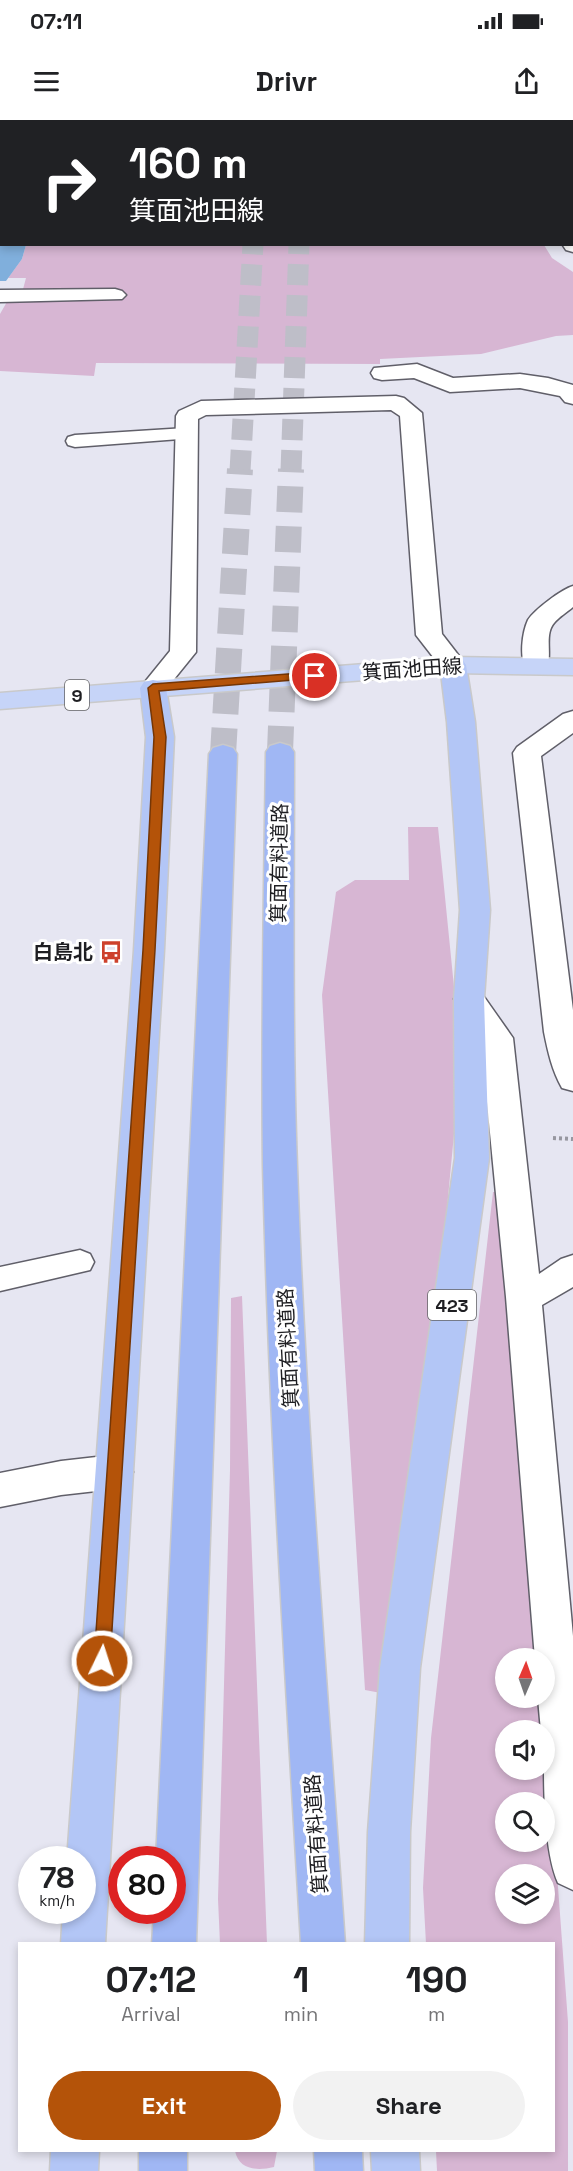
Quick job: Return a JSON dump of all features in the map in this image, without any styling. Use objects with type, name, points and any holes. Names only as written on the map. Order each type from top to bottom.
[{"type":"highway","name":"423","points":[[387,1942],[389,1832],[400,1668],[472,1158],[469,999],[475,910],[461,722],[453,666]]},
{"type":"highway","points":[[83,1942],[149,950],[160,737],[153,688]]},
{"type":"highway","name":"箕面有料道路","points":[[280,752],[277,1016],[280,1166],[295,1503],[323,1942]]},
{"type":"highway","points":[[174,1942],[223,754]]},
{"type":"highway","points":[[74,2171],[75,2152]]},
{"type":"highway","points":[[163,2152],[163,2171]]},
{"type":"highway","points":[[338,2152],[339,2171]]},
{"type":"highway","points":[[395,2152],[396,2171]]},
{"type":"main road","name":"箕面池田線","points":[[0,701],[453,666],[573,667]]},
{"type":"street","points":[[3,296],[115,295]]},
{"type":"street","points":[[382,373],[417,371],[450,385],[520,381],[568,391],[573,397]]},
{"type":"street","points":[[153,688],[183,652],[187,416],[201,408],[396,403],[411,413],[429,635],[453,666]]},
{"type":"street","points":[[536,665],[536,640],[540,622],[573,594]]},
{"type":"street","points":[[573,720],[527,753],[560,1032],[567,1065],[573,1079]]},
{"type":"street","points":[[469,999],[497,1038],[524,1297],[573,1868]]},
{"type":"street","points":[[524,1297],[548,1286],[573,1269]]},
{"type":"street","points":[[0,1490],[61,1478],[114,1472]]},
{"type":"lane","points":[[75,441],[186,434]]},
{"type":"lane","points":[[0,1279],[80,1262]]},
{"type":"shaded area","points":[[26,246],[545,246],[552,258],[573,272],[573,335],[556,336],[481,354],[380,359],[380,364],[96,363],[94,376],[0,371],[0,314],[8,300],[121,299],[123,292],[22,293],[26,278],[8,278],[22,259]]},
{"type":"shaded area","points":[[408,827],[438,827],[456,1007],[454,1134],[441,1271],[381,1693],[365,1690],[322,995],[336,892],[355,880],[409,880]]},
{"type":"shaded area","points":[[493,1192],[500,1192],[539,1648],[495,1648],[495,1708],[545,1708],[546,1720],[495,1720],[495,1780],[550,1780],[551,1792],[495,1792],[495,1852],[555,1852],[555,1846],[568,2022],[568,2171],[437,2171],[436,2152],[555,2152],[555,1942],[426,1942],[423,1888],[431,1738]]},
{"type":"shaded area","points":[[242,1296],[267,1942],[220,1942],[218,1899],[230,1470],[231,1298]]},
{"type":"shaded area","points":[[235,2152],[277,2152],[274,2167],[261,2169],[250,2168],[240,2162]]},
{"type":"water","points":[[0,246],[26,246],[22,259],[6,281],[0,281]]},
{"type":"tunnel","points":[[240,471],[253,246]]},
{"type":"tunnel","points":[[291,471],[299,246]]},
{"type":"tunnel","points":[[223,754],[240,469]]},
{"type":"tunnel","points":[[280,752],[291,469]]},
{"type":"place","name":"白島北","points":[[111,952]]},
{"type":"route","points":[[102,1661],[149,950],[160,737],[153,688],[315,676]]}]
